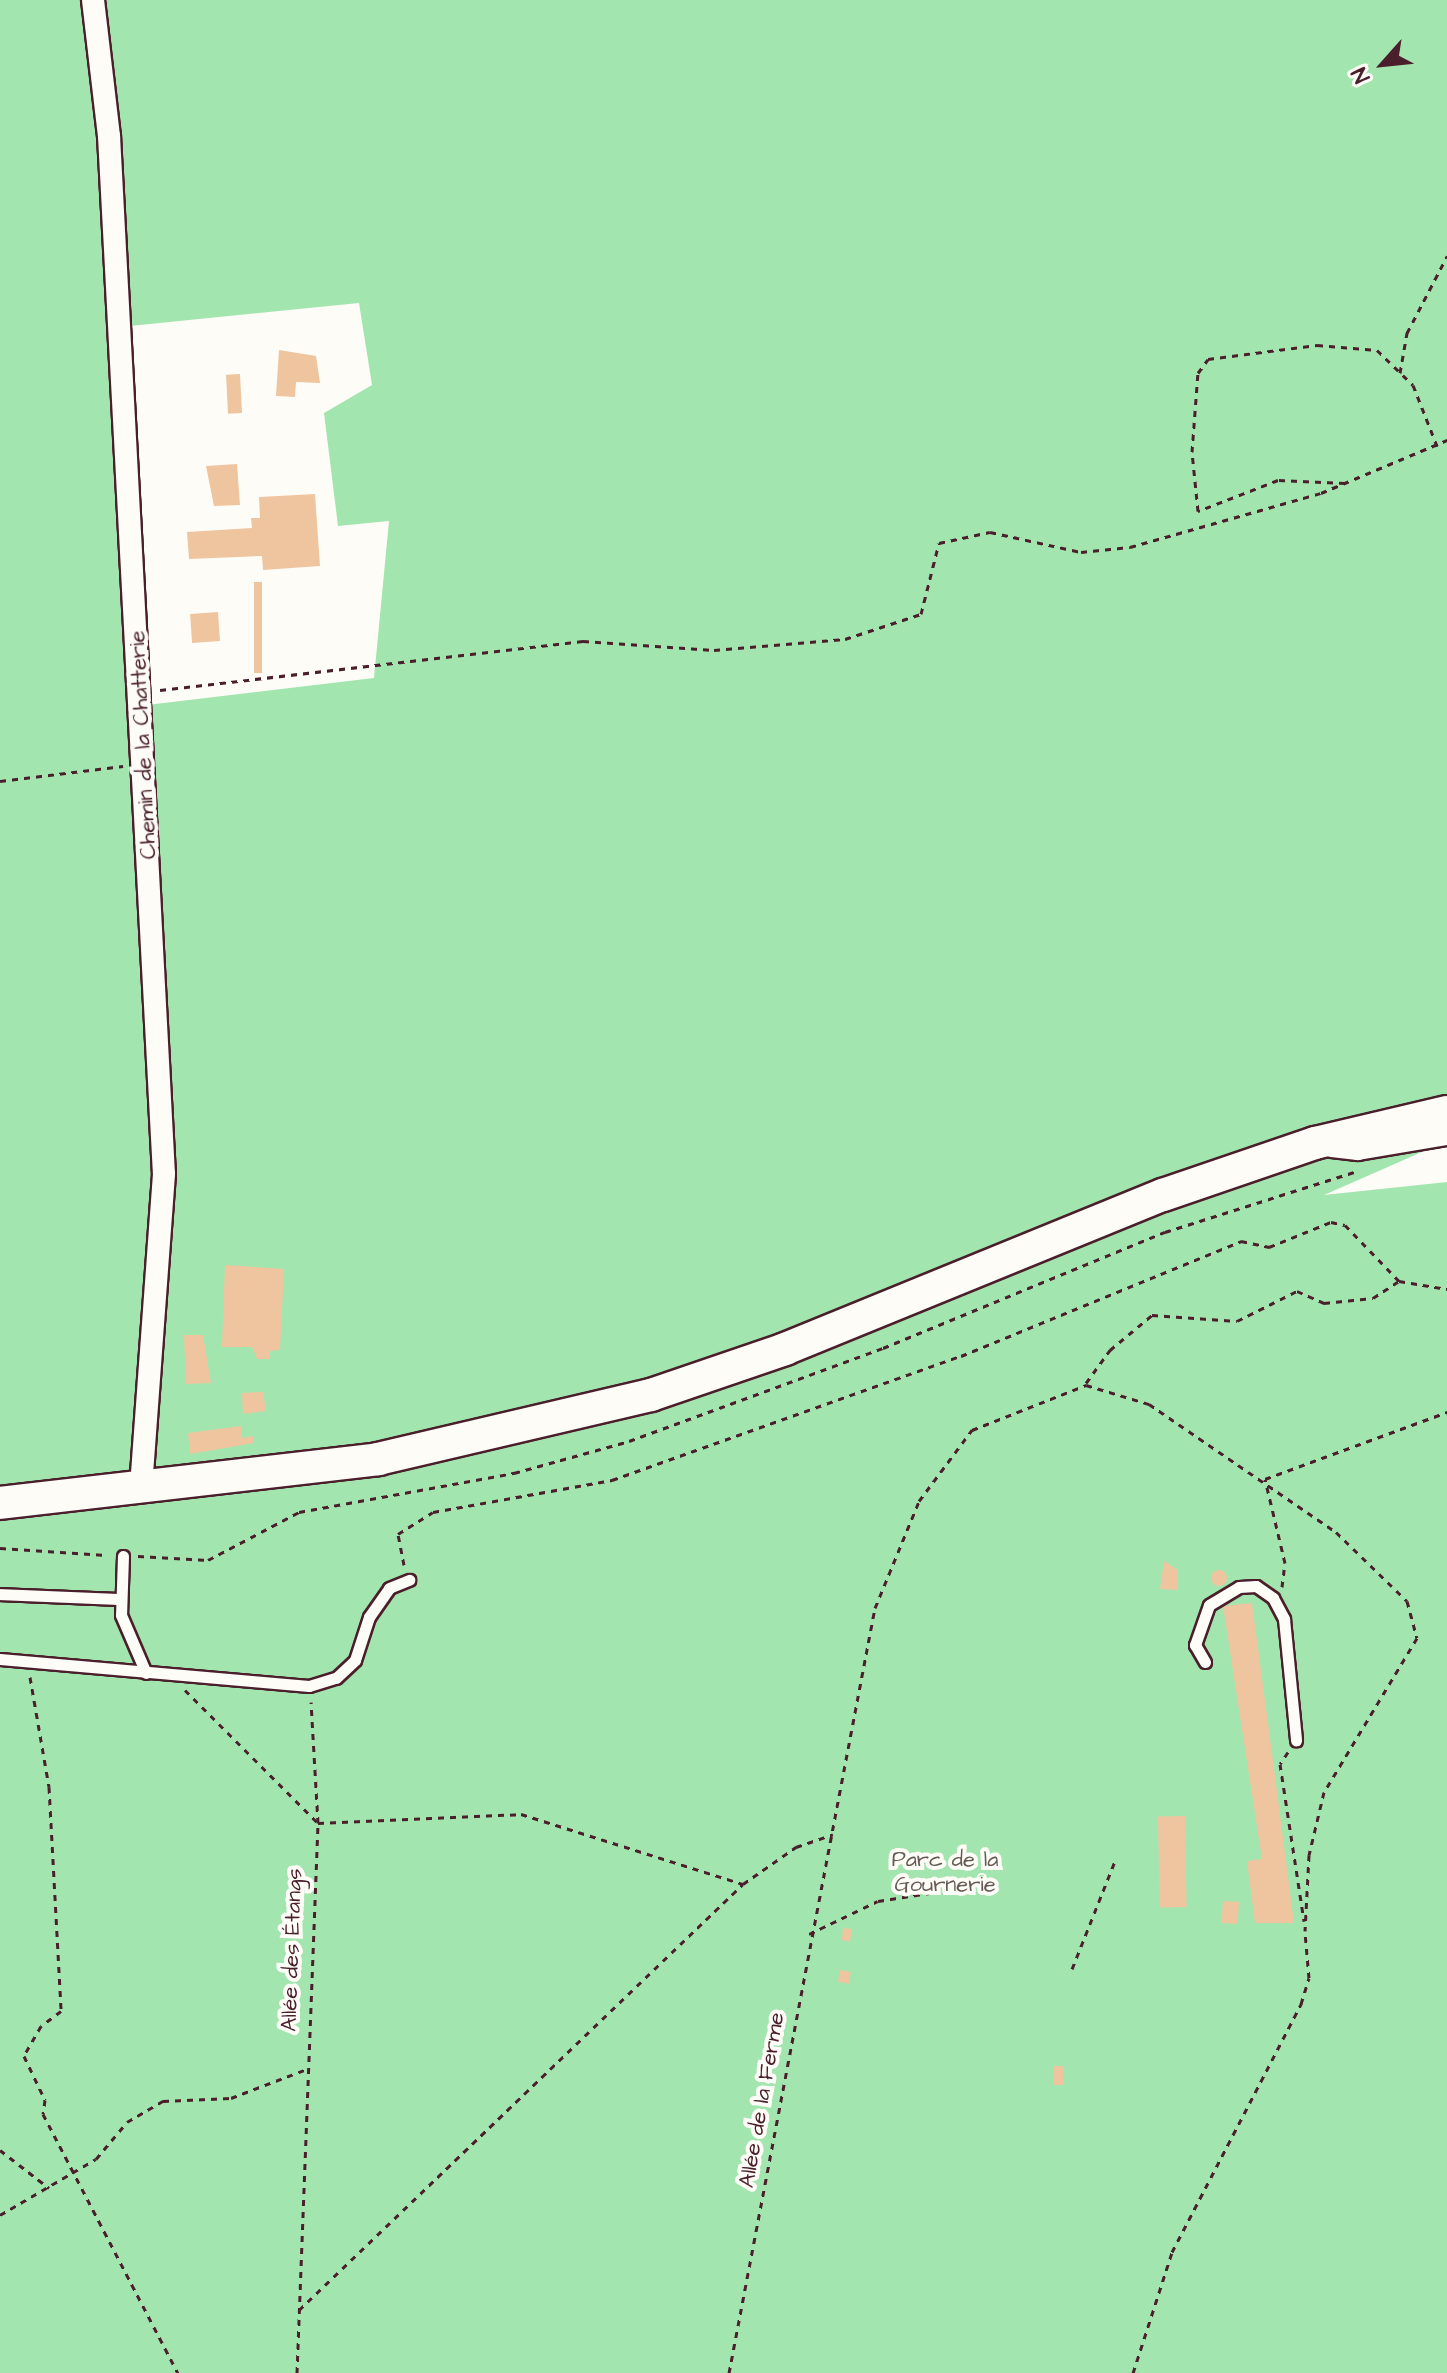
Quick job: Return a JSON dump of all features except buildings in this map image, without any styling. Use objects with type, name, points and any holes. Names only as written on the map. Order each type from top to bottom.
[{"type":"main road","points":[[0,1503],[141,1490],[378,1459],[651,1395],[785,1349],[1163,1195],[1315,1143],[1447,1112]]},
{"type":"street","name":"Chemin de la Chatterie","points":[[93,0],[109,136],[141,692],[164,1174],[141,1490]]},
{"type":"street","points":[[1315,1143],[1358,1149],[1447,1134]]},
{"type":"lane","points":[[123,1556],[119,1599],[134,1658],[146,1673]]},
{"type":"lane","points":[[0,1659],[309,1686],[336,1678],[355,1660],[369,1617],[389,1588],[409,1580]]},
{"type":"lane","points":[[1205,1662],[1195,1645],[1200,1625],[1227,1591],[1256,1586],[1279,1607],[1296,1740]]},
{"type":"lane","points":[[0,1594],[119,1599]]},
{"type":"path","points":[[1400,373],[1407,333],[1447,256]]},
{"type":"path","points":[[1346,483],[1278,480],[1198,511],[1192,478],[1198,373],[1224,353],[1282,354],[1317,345],[1377,350],[1413,385],[1437,446]]},
{"type":"path","points":[[141,692],[583,641],[714,650],[845,639],[921,614],[939,543],[990,532],[1081,552],[1130,547],[1346,483],[1447,440]]},
{"type":"path","points":[[0,781],[144,766]]},
{"type":"path","points":[[409,1580],[398,1534],[433,1512],[612,1480],[961,1356],[1241,1241],[1269,1247],[1331,1222],[1345,1225],[1399,1281],[1447,1289]]},
{"type":"path","points":[[1305,1931],[1309,1855],[1324,1792],[1398,1676],[1417,1638],[1417,1619],[1377,1568],[1265,1479],[1149,1404],[1086,1385],[1110,1350],[1152,1315],[1237,1321],[1297,1291],[1324,1303],[1373,1298],[1399,1281]]},
{"type":"path","name":"Allée de la Ferme","points":[[729,2373],[808,1935],[833,1834],[875,1608],[919,1501],[972,1430],[1086,1385]]},
{"type":"path","points":[[1265,1479],[1447,1412]]},
{"type":"path","points":[[1265,1479],[1285,1563],[1279,1607]]},
{"type":"path","points":[[0,1548],[123,1556]]},
{"type":"path","points":[[32,1662],[28,1699],[49,1787],[61,2011],[41,2026],[24,2056],[73,2173],[178,2373]]},
{"type":"path","points":[[171,1676],[318,1823],[521,1814],[743,1884]]},
{"type":"path","name":"Allée des Étangs","points":[[297,2373],[318,1823],[309,1686]]},
{"type":"path","points":[[1133,2373],[1172,2252],[1301,2004],[1309,1978],[1280,1764],[1296,1740]]},
{"type":"path","points":[[299,2310],[743,1884],[796,1847],[833,1834]]},
{"type":"path","points":[[1072,1969],[1115,1861]]},
{"type":"path","points":[[808,1935],[878,1901],[929,1893]]},
{"type":"path","points":[[0,2215],[73,2173],[127,2122],[163,2101],[231,2098],[307,2069]]},
{"type":"path","points":[[0,2150],[49,2188]]},
{"type":"green space","name":"Parc de la Gournerie","points":[[0,0],[1447,0],[1447,1141],[1324,1195],[1447,1182],[1447,2373],[0,2373]],"holes":[[[359,303],[372,385],[324,413],[338,526],[389,521],[374,678],[130,707],[110,328]]]}]
